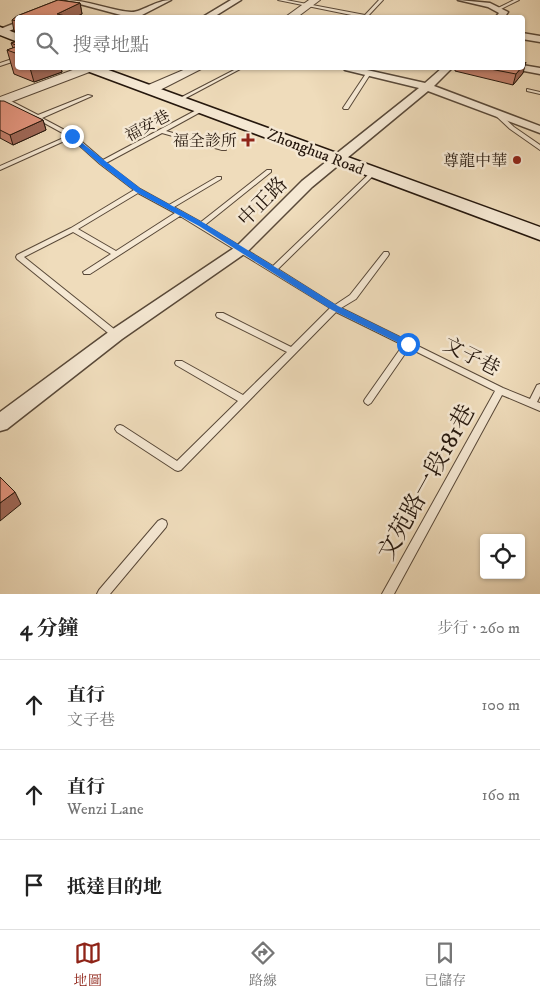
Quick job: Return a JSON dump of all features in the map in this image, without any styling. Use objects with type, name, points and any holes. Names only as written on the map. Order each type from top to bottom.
[{"type":"main road","points":[[0,31],[15,37]]},
{"type":"main road","name":"Zhonghua Road","points":[[98,70],[540,234]]},
{"type":"street","points":[[86,4],[94,0]]},
{"type":"street","points":[[67,1],[134,15],[167,0]]},
{"type":"street","points":[[210,15],[237,0]]},
{"type":"street","points":[[462,0],[490,5],[500,13]]},
{"type":"street","points":[[293,15],[311,3]]},
{"type":"street","points":[[0,31],[15,25]]},
{"type":"street","points":[[525,36],[540,39]]},
{"type":"street","points":[[525,68],[540,71]]},
{"type":"street","points":[[2,101],[83,70]]},
{"type":"street","points":[[152,89],[193,70]]},
{"type":"street","points":[[357,70],[427,88],[495,111],[540,130]]},
{"type":"street","name":"中正路","points":[[0,424],[116,335],[242,249],[307,184],[427,88],[445,70]]},
{"type":"lane","points":[[280,0],[311,3],[362,15]]},
{"type":"lane","points":[[367,15],[381,0]]},
{"type":"lane","points":[[500,13],[517,0]]},
{"type":"lane","points":[[0,65],[15,59]]},
{"type":"lane","name":"福安巷","points":[[180,99],[236,70]]},
{"type":"lane","points":[[346,108],[370,73]]},
{"type":"lane","points":[[528,90],[540,93]]},
{"type":"lane","points":[[36,118],[90,96]]},
{"type":"lane","name":"文子巷","points":[[2,101],[72,136],[102,163],[138,190],[242,249],[335,308],[500,390],[536,405]]},
{"type":"lane","name":"福安巷","points":[[102,163],[204,108]]},
{"type":"lane","points":[[495,111],[512,128],[540,148]]},
{"type":"lane","points":[[162,131],[224,150]]},
{"type":"lane","points":[[0,168],[72,136]]},
{"type":"lane","points":[[201,225],[269,171]]},
{"type":"lane","points":[[274,269],[373,173]]},
{"type":"lane","points":[[170,207],[219,178]]},
{"type":"lane","points":[[116,335],[19,257],[73,229],[138,190]]},
{"type":"lane","points":[[87,272],[180,213]]},
{"type":"lane","points":[[73,229],[117,254]]},
{"type":"lane","points":[[120,429],[178,467],[335,308],[353,297],[386,254]]},
{"type":"lane","points":[[220,315],[292,351]]},
{"type":"lane","points":[[368,401],[408,344]]},
{"type":"lane","points":[[179,363],[244,400]]},
{"type":"lane","points":[[536,405],[540,386]]},
{"type":"lane","name":"文苑路一段181巷","points":[[388,594],[500,390]]},
{"type":"lane","points":[[103,594],[162,524]]},
{"type":"building","points":[[58,0],[80,3],[57,14],[61,15],[20,15]]},
{"type":"building","points":[[15,47],[15,53],[7,50]]},
{"type":"building","points":[[495,70],[519,70],[516,74]]},
{"type":"building","points":[[0,101],[4,101],[43,120],[10,135],[0,130]]},
{"type":"building","points":[[0,477],[15,492],[0,503]]},
{"type":"place","name":"福全診所","points":[[248,140]]},
{"type":"place","name":"尊龍中華","points":[[517,160]]},
{"type":"route","points":[[72,136],[102,163],[138,190],[274,268],[335,308],[408,344]]}]
